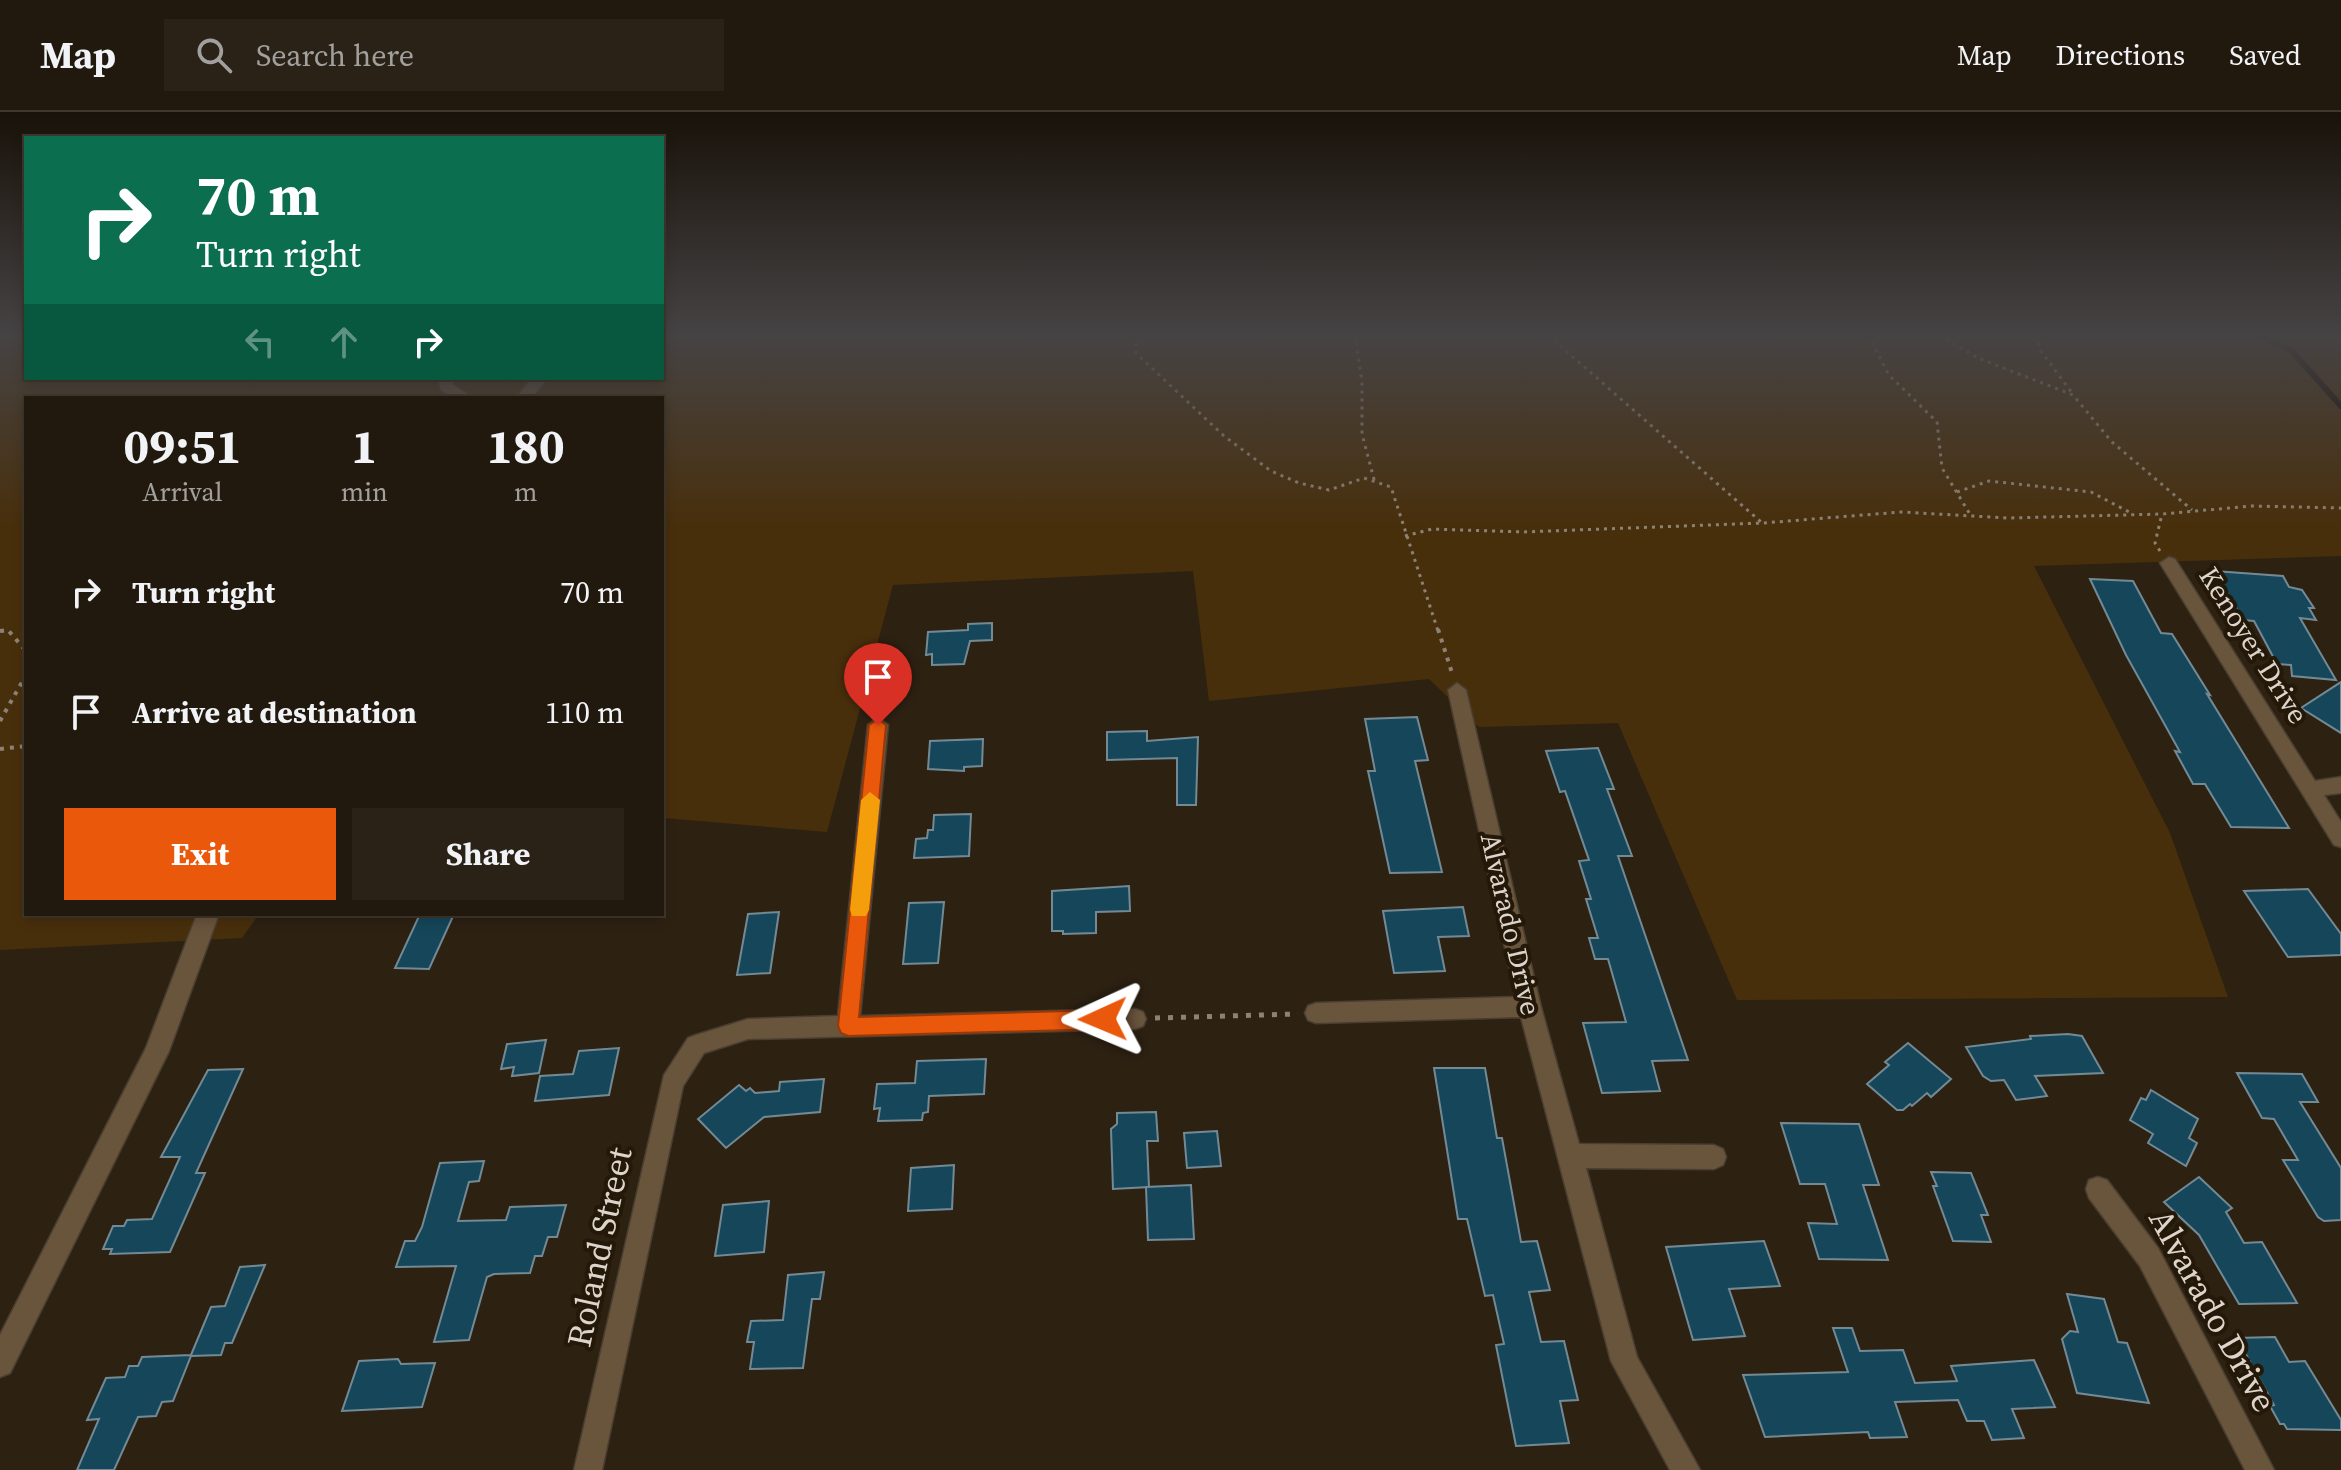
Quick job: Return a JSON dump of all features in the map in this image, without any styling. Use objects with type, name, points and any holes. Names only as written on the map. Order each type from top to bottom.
[{"type":"street","name":"Kenoyer Drive","points":[[2169,563],[2341,839]]},
{"type":"street","name":"Alvarado Drive","points":[[1457,690],[1530,1007],[1625,1361],[1686,1470]]},
{"type":"street","points":[[878,725],[848,1026],[1135,1019]]},
{"type":"street","points":[[2311,789],[2341,785]]},
{"type":"street","points":[[0,1363],[157,1051],[207,916]]},
{"type":"street","points":[[1316,1013],[1530,1007]]},
{"type":"street","name":"Roland Street","points":[[588,1470],[672,1083],[696,1045],[748,1029],[848,1026]]},
{"type":"street","points":[[1569,1156],[1714,1157]]},
{"type":"street","name":"Alvarado Drive","points":[[2098,1189],[2149,1257],[2260,1470]]},
{"type":"path","points":[[1186,398],[1242,454],[1273,473],[1315,488],[1337,489],[1349,481],[1364,478],[1391,487],[1457,690]]},
{"type":"path","points":[[1364,398],[1365,417],[1361,430],[1375,483]]},
{"type":"path","points":[[1620,398],[1763,523]]},
{"type":"path","points":[[1913,398],[1937,422],[1942,468],[1971,516]]},
{"type":"path","points":[[2076,398],[2112,442],[2193,510]]},
{"type":"path","points":[[1957,492],[1989,481],[2091,492],[2132,514]]},
{"type":"path","points":[[1405,536],[1432,529],[1523,532],[1763,523],[1901,512],[1971,516],[2162,514],[2252,506],[2341,508]]},
{"type":"path","points":[[2162,514],[2155,543],[2169,563]]},
{"type":"path","points":[[0,631],[8,630],[24,649]]},
{"type":"path","points":[[0,721],[24,679]]},
{"type":"path","points":[[0,749],[24,746]]},
{"type":"path","points":[[1135,1019],[1316,1013]]},
{"type":"shaded area","points":[[0,398],[24,398],[24,916],[258,916],[242,938],[0,950]]},
{"type":"shaded area","points":[[664,398],[2341,398],[2341,556],[2034,566],[2170,833],[2228,997],[1737,1000],[1618,723],[1479,727],[1429,679],[1209,701],[1193,571],[893,585],[827,832],[664,818]]},
{"type":"building","points":[[2214,571],[2283,576],[2289,587],[2302,590],[2314,608],[2309,608],[2316,620],[2300,618],[2336,680],[2292,676],[2291,665],[2277,664],[2254,621],[2243,620]]},
{"type":"building","points":[[2090,579],[2133,581],[2161,633],[2172,634],[2289,828],[2231,827],[2205,784],[2193,784],[2175,751],[2180,752],[2126,655]]},
{"type":"building","points":[[992,623],[992,640],[970,641],[964,664],[932,665],[932,654],[926,655],[928,632],[968,630],[968,624]]},
{"type":"building","points":[[2341,682],[2341,733],[2301,708]]},
{"type":"building","points":[[1417,717],[1428,760],[1415,761],[1442,872],[1390,873],[1368,771],[1375,771],[1365,719]]},
{"type":"building","points":[[1147,731],[1147,741],[1198,737],[1196,805],[1177,805],[1177,758],[1107,760],[1107,732]]},
{"type":"building","points":[[983,739],[982,766],[964,767],[964,771],[928,769],[930,741]]},
{"type":"building","points":[[1598,748],[1614,789],[1607,789],[1632,856],[1618,856],[1688,1060],[1652,1061],[1660,1091],[1602,1093],[1583,1023],[1626,1022],[1608,959],[1595,959],[1589,938],[1598,938],[1586,899],[1591,899],[1579,861],[1589,860],[1565,791],[1560,792],[1546,751]]},
{"type":"building","points":[[971,814],[969,856],[914,858],[916,839],[927,838],[928,830],[933,830],[934,815]]},
{"type":"building","points":[[1129,886],[1130,911],[1096,912],[1096,933],[1063,934],[1063,931],[1052,931],[1052,891]]},
{"type":"building","points":[[2308,889],[2341,934],[2341,955],[2288,957],[2244,891]]},
{"type":"building","points":[[944,902],[938,963],[903,964],[909,903]]},
{"type":"building","points":[[1463,907],[1469,936],[1438,937],[1445,971],[1394,973],[1383,911]]},
{"type":"building","points":[[779,912],[770,973],[737,975],[748,914]]},
{"type":"building","points":[[419,916],[453,916],[429,969],[395,968]]},
{"type":"building","points":[[2030,1036],[2082,1036],[2103,1073],[2035,1076],[2047,1096],[2016,1100],[2004,1080],[1991,1081],[1983,1076],[1966,1047],[2031,1039]]},
{"type":"building","points":[[546,1040],[539,1073],[512,1076],[514,1067],[501,1069],[507,1044]]},
{"type":"building","points":[[1908,1043],[1951,1079],[1931,1097],[1927,1093],[1912,1106],[1910,1104],[1903,1110],[1897,1110],[1867,1084],[1889,1065],[1885,1062]]},
{"type":"building","points":[[619,1048],[609,1095],[535,1101],[540,1076],[573,1074],[579,1051]]},
{"type":"building","points":[[986,1059],[984,1094],[929,1096],[928,1112],[923,1113],[922,1120],[878,1121],[880,1108],[874,1109],[877,1084],[915,1083],[917,1061]]},
{"type":"building","points":[[1434,1068],[1485,1068],[1497,1138],[1502,1138],[1521,1242],[1537,1241],[1550,1290],[1529,1292],[1541,1342],[1564,1341],[1578,1400],[1560,1401],[1569,1443],[1516,1446],[1496,1345],[1504,1344],[1493,1295],[1485,1296],[1467,1219],[1458,1219]]},
{"type":"building","points":[[243,1069],[196,1173],[205,1173],[170,1252],[110,1254],[112,1249],[103,1249],[113,1226],[124,1226],[127,1220],[152,1219],[180,1157],[161,1157],[208,1070]]},
{"type":"building","points":[[2237,1073],[2302,1074],[2318,1102],[2300,1102],[2341,1168],[2341,1220],[2324,1221],[2318,1217],[2283,1160],[2298,1160],[2274,1119],[2262,1118]]},
{"type":"building","points":[[824,1079],[820,1112],[764,1117],[726,1148],[698,1119],[739,1085],[755,1093],[779,1091],[780,1082]]},
{"type":"building","points":[[2151,1090],[2198,1119],[2189,1138],[2197,1143],[2186,1166],[2148,1143],[2153,1134],[2130,1120],[2141,1098],[2146,1100]]},
{"type":"building","points":[[1156,1112],[1158,1141],[1147,1141],[1149,1187],[1113,1189],[1111,1129],[1117,1124],[1117,1113]]},
{"type":"building","points":[[1781,1123],[1859,1124],[1879,1185],[1863,1185],[1888,1260],[1819,1259],[1808,1223],[1837,1224],[1825,1184],[1800,1184]]},
{"type":"building","points":[[1217,1131],[1221,1166],[1187,1168],[1184,1133]]},
{"type":"building","points":[[484,1161],[479,1181],[469,1182],[458,1221],[506,1220],[510,1207],[566,1205],[557,1237],[548,1237],[542,1256],[535,1256],[530,1273],[487,1277],[469,1340],[434,1342],[456,1266],[396,1267],[405,1241],[415,1241],[422,1227],[440,1163]]},
{"type":"building","points":[[954,1165],[952,1209],[908,1211],[911,1168]]},
{"type":"building","points":[[1931,1172],[1971,1173],[1988,1215],[1981,1215],[1991,1242],[1953,1241]]},
{"type":"building","points":[[2199,1177],[2232,1208],[2226,1212],[2244,1243],[2262,1242],[2297,1303],[2239,1304],[2199,1235],[2164,1202]]},
{"type":"building","points":[[1191,1185],[1194,1239],[1148,1240],[1146,1187]]},
{"type":"building","points":[[769,1201],[764,1252],[715,1256],[723,1205]]},
{"type":"building","points":[[1764,1241],[1780,1286],[1729,1289],[1745,1336],[1693,1340],[1666,1247]]},
{"type":"building","points":[[265,1265],[232,1343],[225,1343],[221,1355],[191,1356],[173,1401],[162,1402],[156,1416],[138,1417],[114,1470],[77,1470],[99,1419],[87,1420],[106,1378],[125,1377],[129,1366],[138,1366],[142,1357],[191,1355],[211,1307],[225,1306],[240,1267]]},
{"type":"building","points":[[824,1272],[820,1299],[812,1299],[803,1368],[750,1369],[754,1342],[747,1342],[751,1321],[783,1320],[788,1275]]},
{"type":"building","points":[[2067,1294],[2104,1299],[2118,1342],[2127,1343],[2149,1403],[2077,1393],[2062,1339],[2070,1331],[2078,1332]]},
{"type":"building","points":[[1833,1328],[1852,1328],[1860,1351],[1903,1350],[1915,1383],[1957,1381],[1951,1366],[2034,1360],[2055,1407],[2012,1409],[2024,1438],[1992,1440],[1984,1421],[1967,1421],[1958,1400],[1895,1402],[1907,1437],[1870,1438],[1868,1432],[1765,1437],[1743,1375],[1848,1372]]},
{"type":"building","points":[[2275,1337],[2289,1362],[2305,1361],[2341,1420],[2341,1430],[2287,1429],[2280,1424],[2270,1406],[2274,1405],[2237,1338]]},
{"type":"building","points":[[398,1359],[401,1364],[435,1363],[422,1407],[342,1411],[359,1361]]},
{"type":"waterway","points":[[2334,398],[2341,406]]},
{"type":"slow traffic","points":[[859,910],[870,800]]},
{"type":"route","points":[[878,725],[848,1026],[1103,1019]]}]
